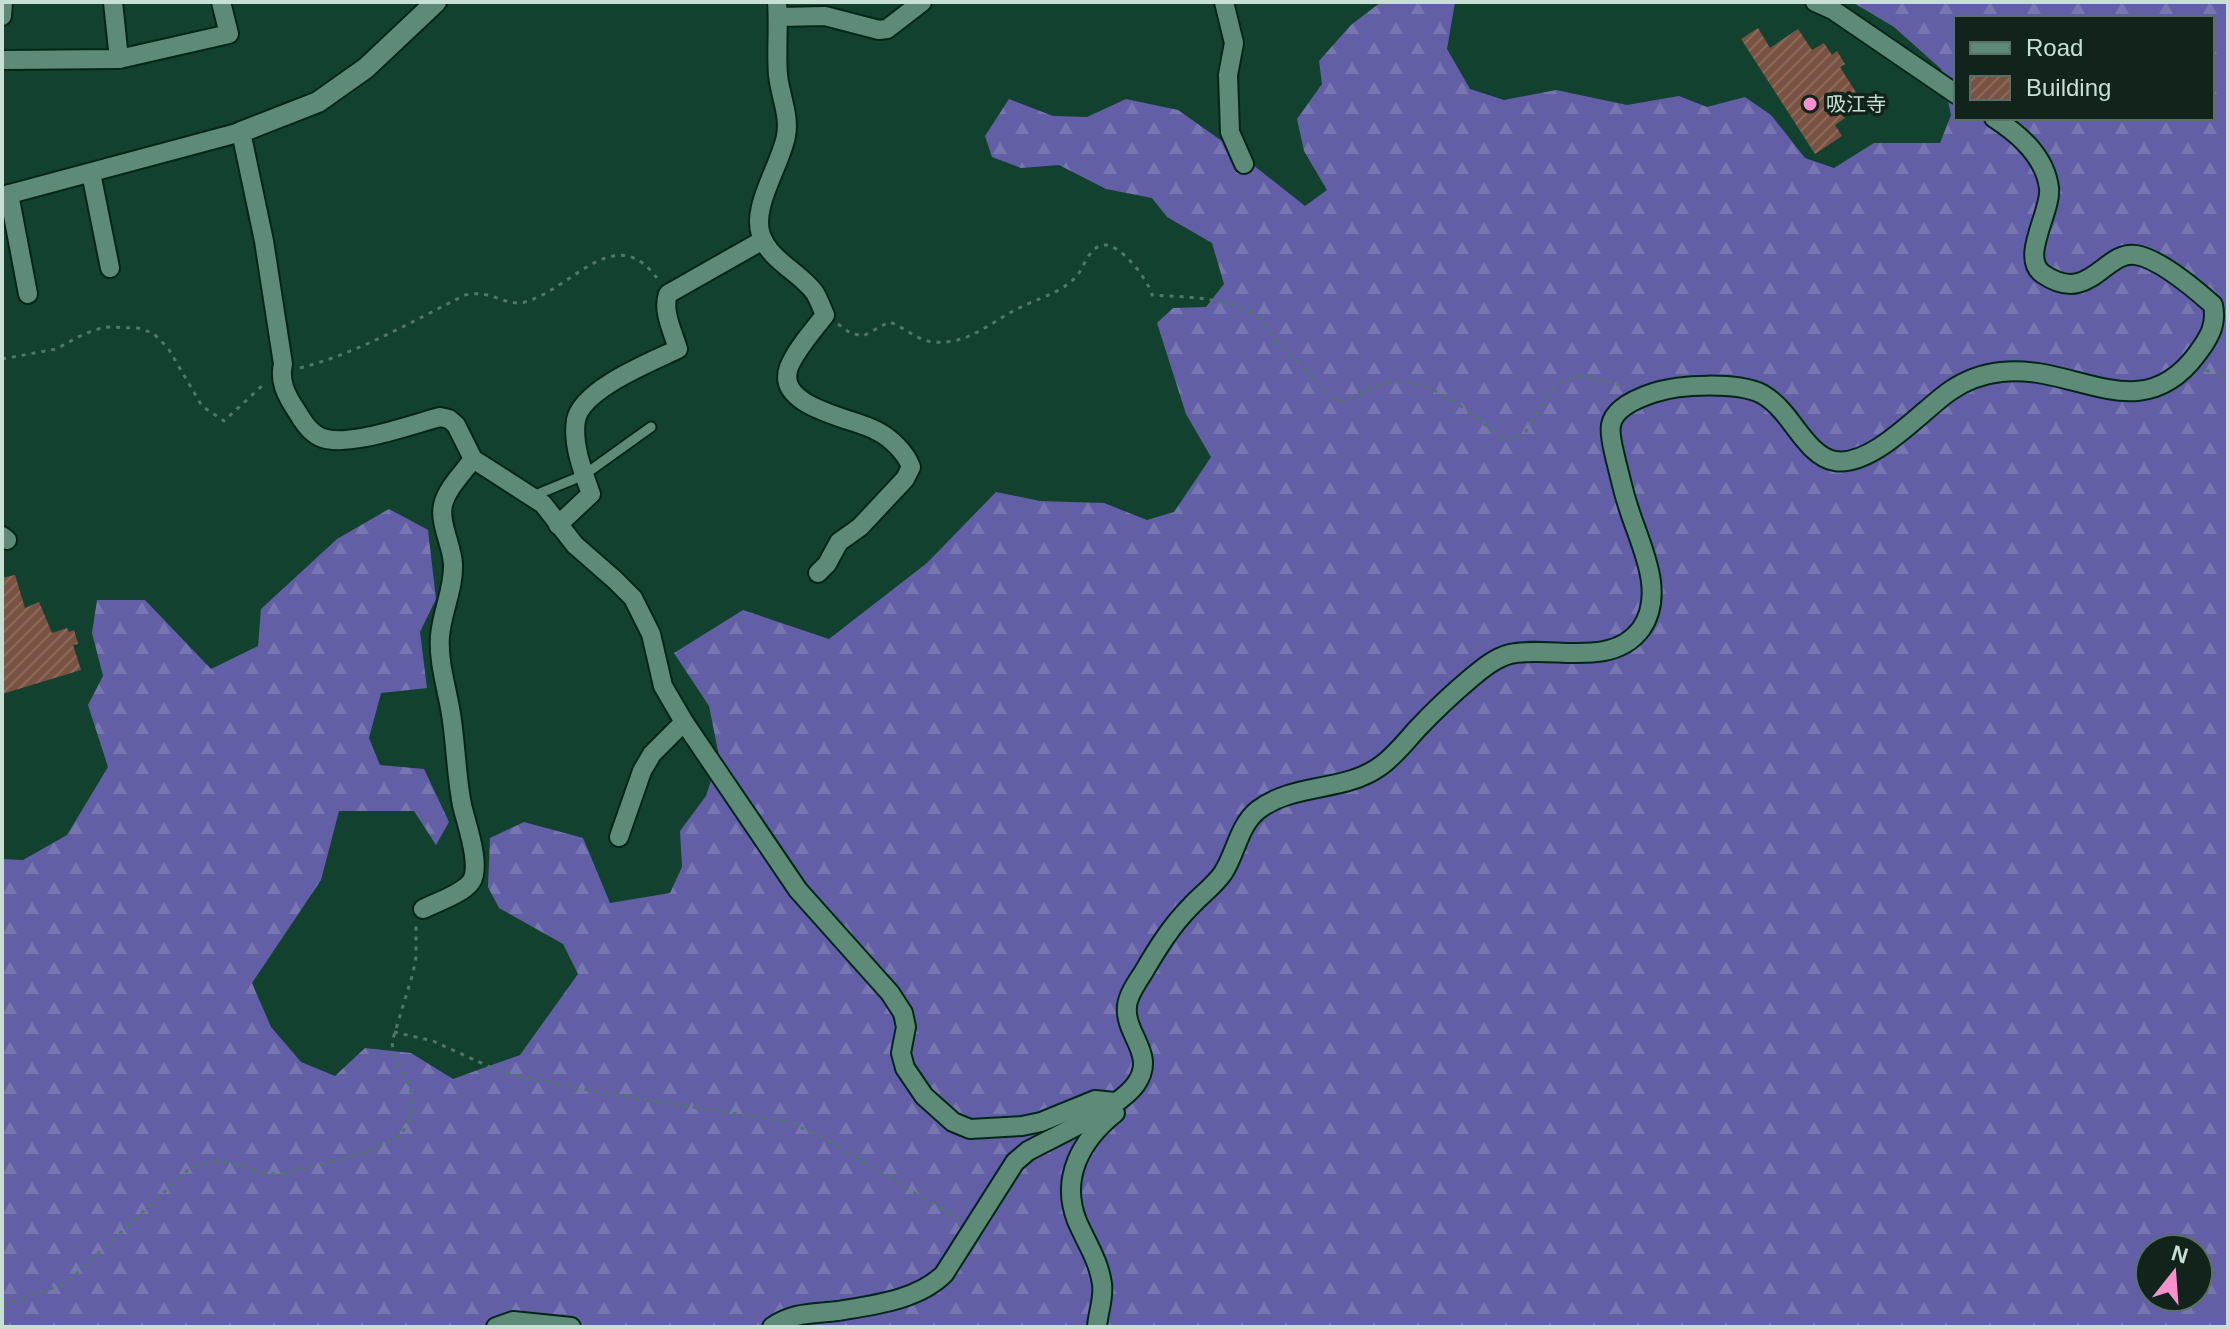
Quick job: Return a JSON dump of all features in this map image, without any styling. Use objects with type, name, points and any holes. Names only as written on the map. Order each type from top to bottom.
[{"type":"street","points":[[2,16],[3,2]]},
{"type":"street","points":[[113,2],[119,59]]},
{"type":"street","points":[[2,60],[119,59],[229,34],[221,2]]},
{"type":"street","points":[[818,573],[827,564],[839,542],[860,527],[905,479],[911,467],[908,458],[877,430],[816,409],[793,391],[787,379],[798,351],[825,315],[814,292],[770,251],[760,234],[763,201],[786,136],[786,115],[778,71],[778,9],[825,16],[879,30],[887,29],[922,2]]},
{"type":"street","points":[[1224,2],[1234,43],[1228,75],[1230,132],[1244,164]]},
{"type":"street","points":[[1815,2],[1833,10],[1954,93]]},
{"type":"street","points":[[28,294],[6,195],[241,132],[318,102],[366,68],[434,3]]},
{"type":"street","points":[[772,1327],[798,1314],[838,1311],[921,1292],[944,1274],[1015,1162],[1028,1151],[1119,1101],[1138,1082],[1144,1067],[1143,1052],[1129,1019],[1127,1004],[1167,933],[1225,870],[1243,829],[1256,811],[1276,800],[1373,772],[1441,704],[1491,662],[1509,655],[1597,653],[1620,646],[1636,635],[1647,619],[1651,604],[1650,572],[1627,504],[1613,447],[1611,424],[1620,409],[1652,393],[1710,386],[1740,388],[1763,394],[1779,407],[1816,451],[1829,461],[1845,462],[1862,457],[1890,439],[1951,390],[1980,375],[2013,370],[2054,375],[2118,391],[2146,391],[2167,385],[2191,362],[2216,320],[2213,305],[2152,260],[2135,255],[2116,258],[2096,277],[2075,284],[2040,273],[2034,261],[2035,246],[2049,188],[2038,160],[2025,141],[1997,120]]},
{"type":"street","points":[[241,132],[264,241],[283,364],[281,373],[288,399],[305,425],[317,436],[330,441],[351,439],[440,417],[449,419],[456,425],[473,459],[543,504],[575,545],[633,598],[651,634],[663,686],[684,722],[798,890],[890,993],[903,1013],[906,1027],[901,1053],[905,1068],[924,1096],[953,1122],[970,1129],[1022,1126],[1041,1122],[1095,1100],[1119,1101]]},
{"type":"street","points":[[91,173],[110,268]]},
{"type":"street","points":[[558,525],[591,494],[576,438],[582,404],[637,369],[678,349],[667,314],[665,300],[668,294],[763,240]]},
{"type":"street","points":[[423,909],[464,888],[472,881],[475,868],[462,801],[452,715],[440,660],[440,637],[453,567],[443,506],[449,492],[473,459]]},
{"type":"street","points":[[619,837],[642,771],[652,754],[684,722]]},
{"type":"street","points":[[1097,1327],[1104,1296],[1102,1282],[1070,1197],[1072,1172],[1082,1148],[1099,1126],[1117,1112],[1119,1101]]},
{"type":"street","points":[[496,1327],[513,1321],[571,1327]]},
{"type":"lane","points":[[533,496],[584,475],[651,427]]},
{"type":"path","points":[[825,315],[850,333],[863,336],[889,322],[924,340],[949,342],[968,337],[1064,287],[1077,276],[1096,248],[1104,245],[1113,247],[1138,270],[1152,295],[1196,298],[1253,314],[1336,402],[1351,401],[1383,384],[1410,383],[1438,392],[1506,441],[1525,433],[1550,391],[1563,380],[1582,376],[1652,393]]},
{"type":"path","points":[[2,359],[56,349],[104,327],[138,328],[153,333],[168,348],[202,406],[224,421],[251,393],[281,373],[332,358],[465,295],[479,292],[521,303],[539,297],[589,265],[617,254],[627,254],[644,263],[668,294]]},
{"type":"path","points":[[2191,362],[2228,380]]},
{"type":"path","points":[[2,1305],[59,1286],[76,1274],[188,1170],[204,1162],[223,1161],[268,1175],[282,1174],[379,1146],[400,1135],[409,1121],[413,1102],[404,1072],[393,1053],[394,1032],[413,973],[415,934],[423,909]]},
{"type":"path","points":[[394,1032],[433,1041],[501,1072],[596,1092],[789,1122],[825,1139],[972,1227]]},
{"type":"green space","points":[[1381,2],[1455,2],[1447,49],[1470,89],[1504,100],[1556,90],[1627,105],[1679,96],[1707,107],[1745,97],[1771,115],[1805,158],[1834,168],[1874,143],[1940,143],[1951,115],[1941,69],[1894,27],[1852,2],[2228,2],[2228,1327],[2,1327],[2,859],[23,860],[67,835],[108,767],[88,705],[103,676],[92,633],[97,600],[145,600],[211,669],[258,646],[261,609],[337,539],[389,509],[428,530],[436,599],[420,632],[427,688],[381,693],[369,738],[380,765],[424,769],[449,822],[436,845],[414,811],[339,811],[321,880],[252,983],[271,1027],[301,1062],[335,1076],[365,1048],[411,1053],[453,1079],[520,1055],[578,974],[563,944],[499,908],[488,887],[490,838],[524,822],[583,838],[610,903],[670,893],[682,867],[680,831],[706,796],[719,756],[709,706],[674,653],[743,610],[829,639],[927,563],[996,492],[1040,501],[1104,503],[1147,520],[1174,512],[1211,457],[1186,414],[1157,323],[1173,308],[1206,307],[1224,284],[1212,243],[1167,217],[1152,198],[1106,189],[1059,165],[1021,168],[992,157],[985,136],[1009,99],[1053,116],[1087,117],[1126,99],[1178,110],[1305,206],[1327,190],[1304,151],[1297,119],[1322,84],[1319,61],[1351,25]]},
{"type":"building","points":[[1758,28],[1770,48],[1798,29],[1812,50],[1824,43],[1832,55],[1837,51],[1845,64],[1840,67],[1857,94],[1842,104],[1847,111],[1842,114],[1845,118],[1835,125],[1842,136],[1815,154],[1741,39]]},
{"type":"building","points":[[15,575],[25,608],[39,602],[52,633],[67,628],[69,632],[74,630],[78,644],[73,645],[81,670],[2,694],[2,578]]},
{"type":"place","name":"吸江寺","points":[[1810,104]]}]
